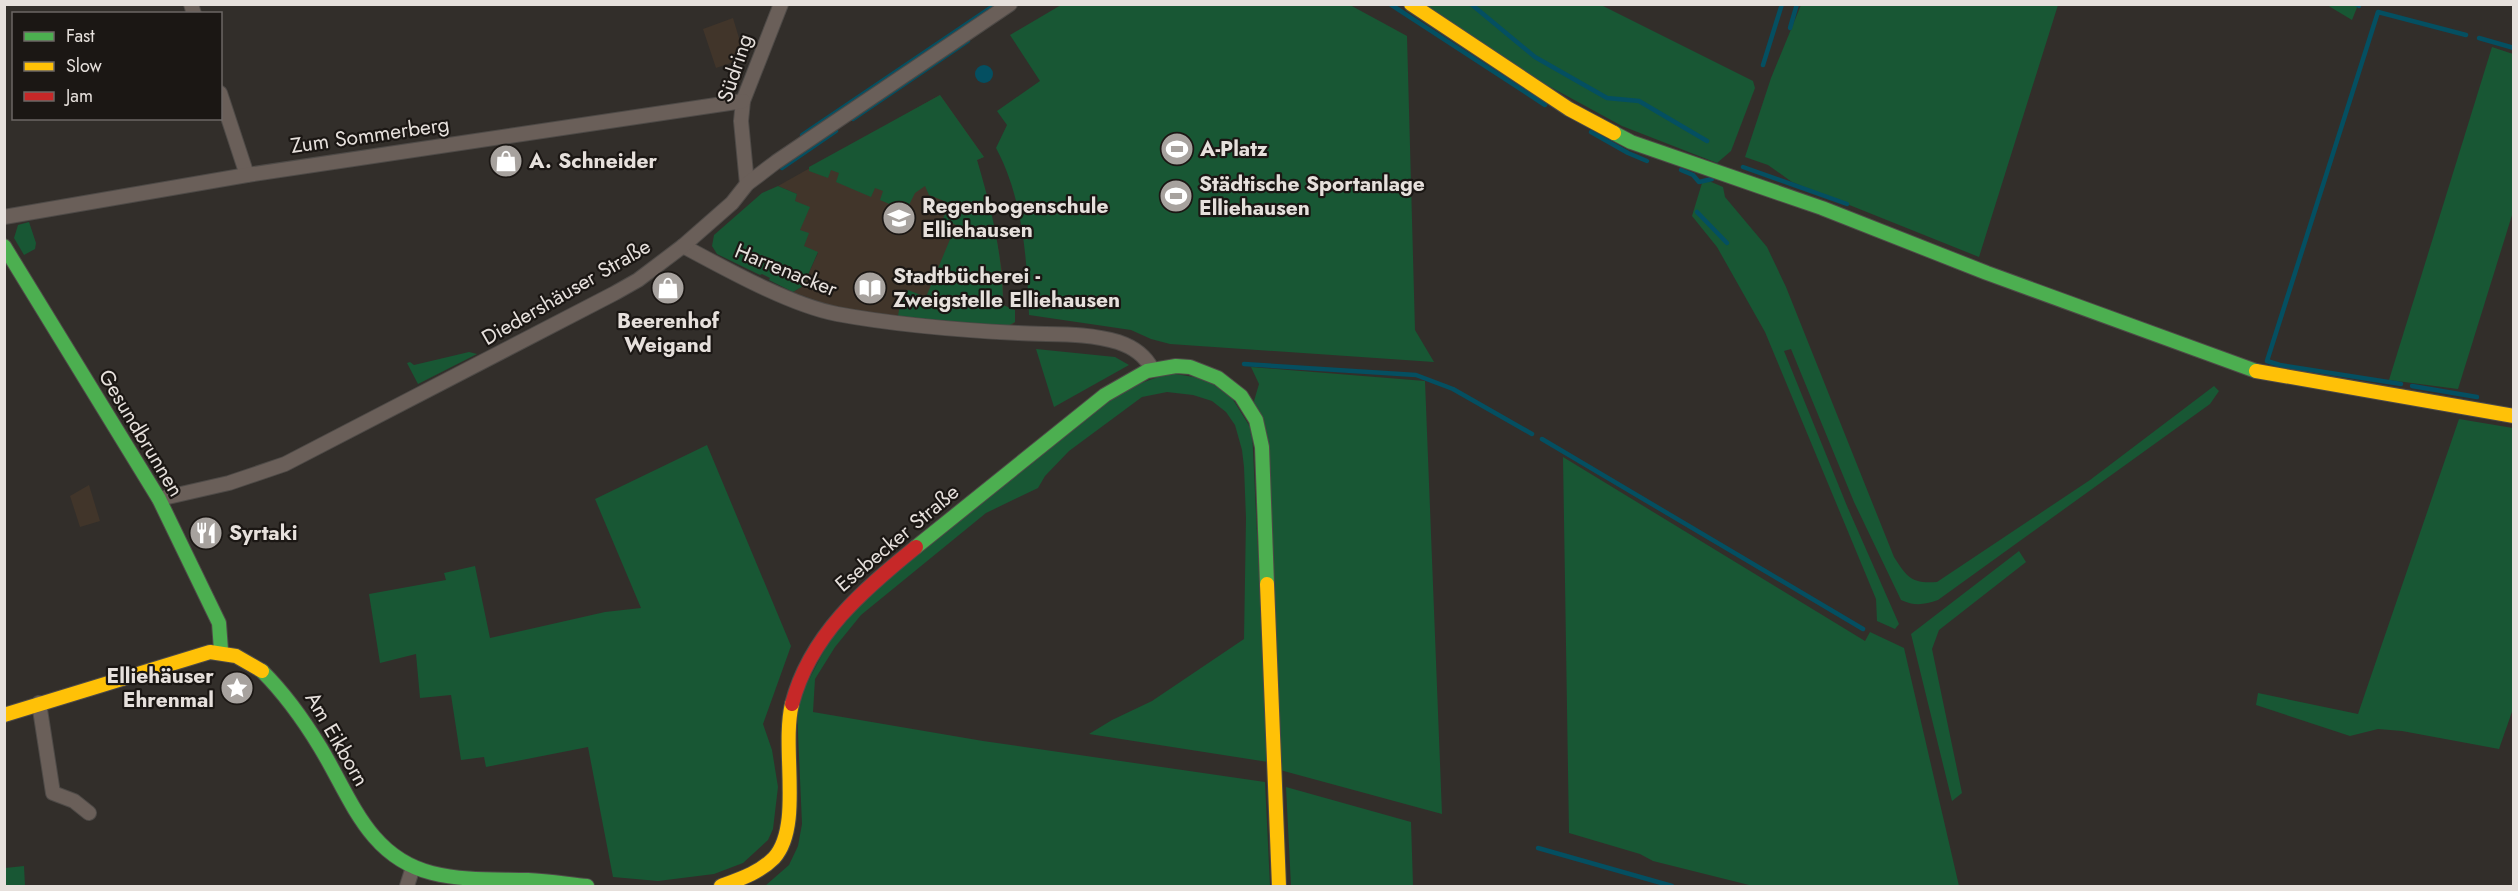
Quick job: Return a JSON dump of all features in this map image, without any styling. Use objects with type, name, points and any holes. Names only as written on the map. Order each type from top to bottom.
[{"type":"street","name":"Südring","points":[[747,184],[741,121],[743,101],[781,4]]},
{"type":"street","name":"Diedershäuser Straße","points":[[159,499],[229,483],[285,464],[638,280],[683,246],[732,203],[747,184],[776,162],[1010,4]]},
{"type":"street","points":[[1410,4],[1569,109],[1631,142],[1822,208],[2209,356],[2274,376],[2514,416]]},
{"type":"street","points":[[222,99],[247,175]]},
{"type":"street","name":"Zum Sommerberg","points":[[4,217],[247,175],[743,101]]},
{"type":"street","name":"Gesundbrunnen","points":[[4,246],[159,499],[219,623],[221,650]]},
{"type":"street","name":"Harrenacker","points":[[683,246],[802,303],[836,314],[962,330],[1094,337],[1118,342],[1137,351],[1148,361],[1152,369]]},
{"type":"street","name":"Esebecker Straße","points":[[722,886],[743,880],[762,868],[775,855],[784,840],[792,811],[788,731],[793,699],[816,651],[850,604],[871,583],[1105,395],[1130,378],[1152,369],[1180,365],[1212,374],[1232,389],[1247,405],[1256,420],[1262,447],[1279,886]]},
{"type":"street","points":[[4,715],[210,651],[221,650]]},
{"type":"street","name":"Am Eikborn","points":[[221,650],[238,656],[252,665],[289,697],[366,828],[389,853],[413,867]]},
{"type":"street","points":[[39,703],[53,793],[74,801],[89,813]]},
{"type":"street","points":[[407,886],[413,867],[443,875],[475,879],[534,880],[587,886]]},
{"type":"shaded area","points":[[733,18],[745,58],[716,68],[703,29]]},
{"type":"shaded area","name":"Regenbogenschule Elliehausen","points":[[940,95],[984,157],[977,160],[996,236],[1003,276],[1003,305],[1015,310],[1015,322],[1012,325],[964,324],[838,308],[793,292],[803,286],[818,253],[803,246],[795,200],[797,194],[778,186]]},
{"type":"shaded area","points":[[89,485],[100,521],[80,527],[70,496]]},
{"type":"green space","name":"Städtische Sportanlage Elliehausen","points":[[1061,5],[1350,5],[1407,36],[1415,330],[1434,362],[1170,344],[1131,330],[1029,315],[1025,251],[1018,208],[1005,167],[996,148],[1007,125],[997,111],[1040,81],[1010,35]]},
{"type":"green space","points":[[1425,5],[1601,5],[1753,81],[1755,88],[1731,151],[1717,163],[1622,126],[1545,84]]},
{"type":"green space","points":[[1801,5],[2058,5],[1979,257],[1792,182],[1768,165],[1745,157],[1771,78]]},
{"type":"green space","points":[[2327,5],[2358,5],[2352,20]]},
{"type":"green space","points":[[2492,47],[2513,54],[2513,212],[2458,389],[2389,380]]},
{"type":"green space","points":[[940,95],[984,157],[977,160],[995,231],[1001,268],[1003,305],[1015,310],[1015,322],[1006,327],[898,316],[900,304],[908,290],[926,297],[956,225],[943,219],[949,203],[929,195],[925,186],[915,193],[906,211],[880,200],[883,191],[875,188],[871,197],[836,182],[839,173],[831,170],[828,178],[809,171],[809,167]]},
{"type":"green space","points":[[1709,181],[1723,187],[1725,197],[1767,247],[1786,287],[1894,557],[1906,574],[1915,580],[1937,582],[2090,480],[2214,386],[2219,391],[2210,404],[1938,600],[1915,604],[1901,600],[1854,502],[1791,349],[1784,351],[1847,506],[1899,624],[1895,629],[1877,621],[1876,599],[1765,332],[1717,247],[1692,216],[1702,183]]},
{"type":"green space","points":[[778,186],[797,194],[795,201],[810,207],[800,230],[809,233],[804,246],[818,252],[803,286],[793,292],[762,274],[717,254],[712,246],[714,235],[762,193]]},
{"type":"green space","points":[[29,222],[36,243],[35,249],[24,255],[14,238],[18,225]]},
{"type":"green space","points":[[1036,349],[1115,357],[1129,365],[1054,407]]},
{"type":"green space","points":[[469,352],[477,354],[418,384],[407,363],[414,365]]},
{"type":"green space","points":[[1251,367],[1425,381],[1442,814],[1280,770],[1254,401],[1259,384]]},
{"type":"green space","points":[[1169,373],[1206,379],[1232,398],[1252,430],[1268,762],[1089,734],[1152,701],[1244,639],[1246,518],[1244,467],[1235,425],[1226,412],[1212,401],[1193,395],[1167,392],[1142,397],[1069,451],[1045,476],[1038,488],[986,513],[861,615],[835,647],[815,679],[813,712],[983,741],[1265,782],[1270,886],[765,886],[789,865],[798,846],[802,824],[797,710],[804,689],[827,645],[867,596],[1122,390]]},
{"type":"green space","points":[[2459,419],[2513,428],[2514,706],[2499,749],[2402,731],[2378,729],[2350,736],[2256,705],[2258,693],[2358,714]]},
{"type":"green space","points":[[707,445],[791,646],[763,724],[772,750],[778,787],[773,829],[768,840],[743,863],[714,874],[658,881],[613,877],[588,747],[486,767],[484,757],[461,760],[451,695],[420,698],[416,654],[380,663],[369,594],[446,580],[444,573],[475,566],[490,638],[605,612],[641,608],[595,499]]},
{"type":"green space","points":[[1563,457],[1865,641],[1870,632],[1904,648],[1959,886],[1753,886],[1653,861],[1640,854],[1569,833]]},
{"type":"green space","points":[[2019,551],[2026,562],[1939,630],[1932,649],[1962,793],[1952,801],[1911,634]]},
{"type":"green space","points":[[1286,787],[1411,822],[1413,886],[1291,886]]},
{"type":"green space","points":[[24,866],[25,886],[5,886],[5,868]]},
{"type":"water","points":[[984,65],[990,68],[993,74],[990,80],[984,83],[978,80],[975,74],[978,68]]},
{"type":"waterway","points":[[802,135],[996,4]]},
{"type":"waterway","points":[[1390,4],[1545,105]]},
{"type":"waterway","points":[[1471,4],[1535,57],[1607,98],[1639,101],[1707,141]]},
{"type":"waterway","points":[[1763,65],[1782,4]]},
{"type":"waterway","points":[[1790,28],[1797,4]]},
{"type":"waterway","points":[[2401,384],[2267,361],[2378,12],[2466,35]]},
{"type":"waterway","points":[[2479,38],[2514,48]]},
{"type":"waterway","points":[[853,119],[968,41]]},
{"type":"waterway","points":[[782,168],[836,131]]},
{"type":"waterway","points":[[1591,132],[1647,161]]},
{"type":"waterway","points":[[1743,167],[1847,204]]},
{"type":"waterway","points":[[1681,170],[1693,175],[1699,182],[1712,179]]},
{"type":"waterway","points":[[1697,212],[1727,243]]},
{"type":"waterway","points":[[1244,364],[1416,375],[1453,389],[1532,434]]},
{"type":"waterway","points":[[2412,386],[2477,397]]},
{"type":"waterway","points":[[1542,439],[1863,629]]},
{"type":"waterway","points":[[1538,848],[1672,886]]},
{"type":"traffic: fast","points":[[1614,133],[1631,142],[1822,208],[1987,273],[2256,371]]},
{"type":"traffic: fast","points":[[4,246],[159,499],[219,623],[221,650]]},
{"type":"traffic: fast","points":[[916,547],[1105,395],[1147,371],[1176,366],[1190,367],[1218,378],[1241,396],[1256,420],[1262,447],[1267,584]]},
{"type":"traffic: fast","points":[[262,671],[307,727],[364,823],[392,854],[410,865],[444,876],[535,880],[587,886]]},
{"type":"traffic: slow","points":[[1411,4],[1569,109],[1614,133]]},
{"type":"traffic: slow","points":[[2256,371],[2514,416]]},
{"type":"traffic: slow","points":[[1267,584],[1279,886]]},
{"type":"traffic: slow","points":[[4,715],[210,652],[236,656],[262,671]]},
{"type":"traffic: slow","points":[[721,886],[762,868],[774,858],[783,844],[790,807],[789,722],[792,704]]},
{"type":"traffic: jam","points":[[792,704],[800,679],[825,635],[858,597],[916,547]]},
{"type":"place","name":"A-Platz","points":[[1177,149]]},
{"type":"place","name":"A. Schneider","points":[[506,161]]},
{"type":"place","name":"Städtische Sportanlage Elliehausen","points":[[1176,196]]},
{"type":"place","name":"Regenbogenschule Elliehausen","points":[[899,218]]},
{"type":"place","name":"Beerenhof Weigand","points":[[668,288]]},
{"type":"place","name":"Stadtbücherei - Zweigstelle Elliehausen","points":[[870,288]]},
{"type":"place","name":"Syrtaki","points":[[206,533]]},
{"type":"place","name":"Elliehäuser Ehrenmal","points":[[237,688]]}]
